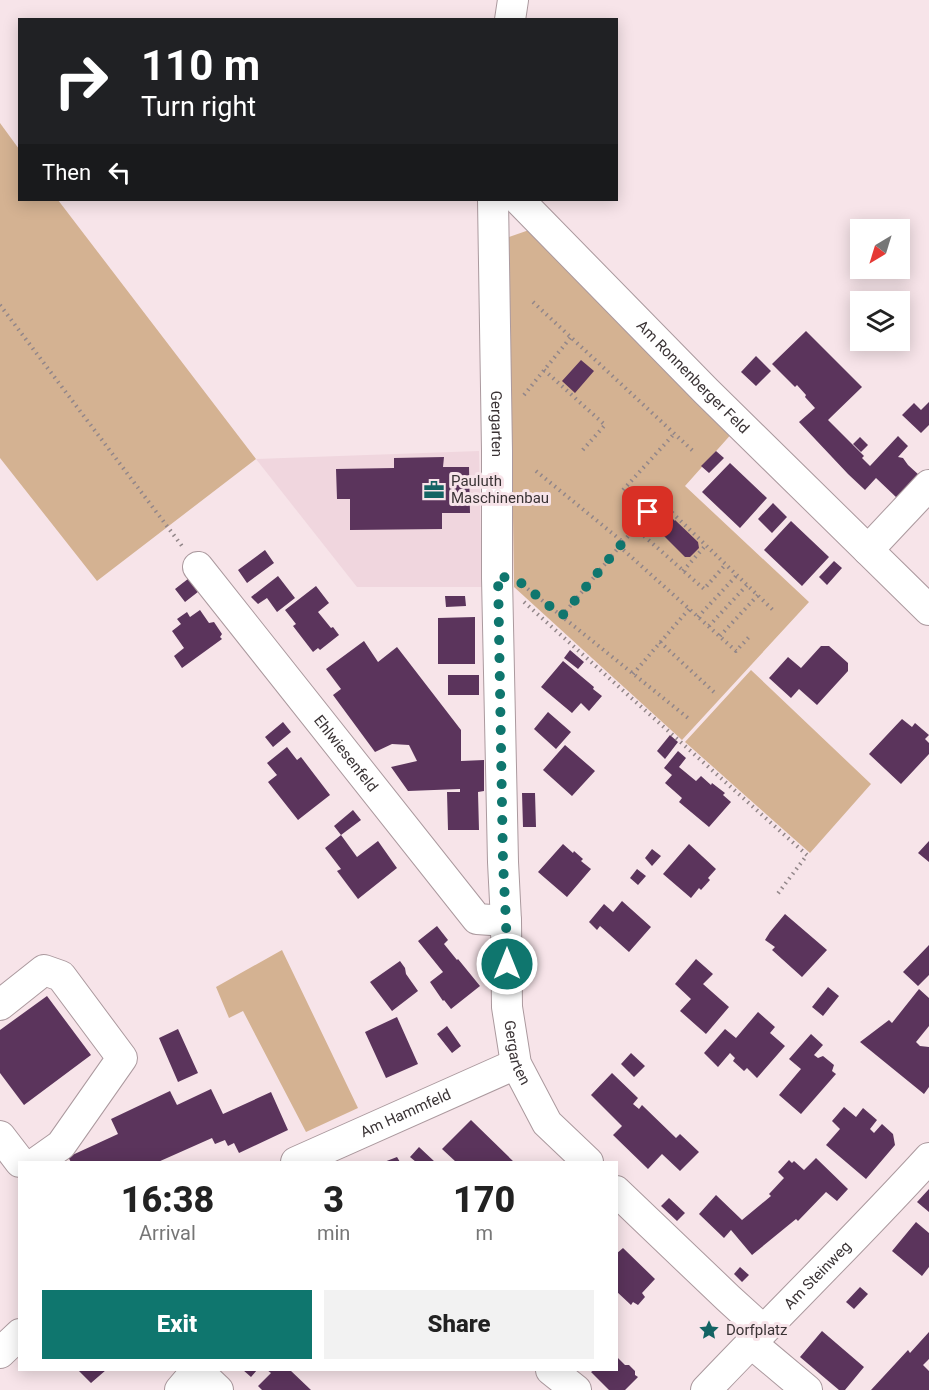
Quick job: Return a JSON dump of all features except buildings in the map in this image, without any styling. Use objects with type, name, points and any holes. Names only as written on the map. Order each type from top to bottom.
[{"type":"street","points":[[510,18],[513,0]]},
{"type":"street","name":"Gergarten","points":[[492,201],[497,577],[507,1007],[516,1064],[547,1123],[587,1161]]},
{"type":"street","name":"Am Ronnenberger Feld","points":[[520,201],[706,391],[929,610]]},
{"type":"street","points":[[868,550],[929,485]]},
{"type":"street","name":"Ehlwiesenfeld","points":[[198,567],[477,919],[506,921]]},
{"type":"street","points":[[0,1005],[44,970],[61,976],[108,1036],[122,1058],[62,1145],[38,1161]]},
{"type":"street","name":"Am Hammfeld","points":[[298,1161],[516,1064]]},
{"type":"street","points":[[0,1136],[19,1161]]},
{"type":"street","name":"Am Steinweg","points":[[706,1390],[881,1211],[929,1158]]},
{"type":"street","points":[[618,1193],[728,1298],[757,1336],[807,1390]]},
{"type":"street","points":[[0,1353],[18,1336]]},
{"type":"street","points":[[180,1390],[196,1371]]},
{"type":"street","points":[[198,1371],[218,1390]]},
{"type":"street","points":[[552,1371],[576,1390]]},
{"type":"path","points":[[533,302],[693,452]]},
{"type":"path","points":[[0,305],[198,567]]},
{"type":"path","points":[[519,400],[571,337]]},
{"type":"path","points":[[544,370],[605,425],[580,453]]},
{"type":"path","points":[[623,490],[674,434]]},
{"type":"path","points":[[536,471],[621,544],[736,651],[750,636]]},
{"type":"path","points":[[659,500],[773,610]]},
{"type":"path","points":[[562,616],[648,512]]},
{"type":"path","points":[[635,528],[704,589],[726,564]]},
{"type":"path","points":[[683,570],[706,545]]},
{"type":"path","points":[[698,617],[737,575]]},
{"type":"path","points":[[497,577],[521,583],[688,718]]},
{"type":"path","points":[[497,577],[807,855],[776,896]]},
{"type":"path","points":[[709,626],[747,585]]},
{"type":"path","points":[[720,636],[758,595]]},
{"type":"path","points":[[633,674],[689,609]]},
{"type":"path","points":[[660,642],[715,693]]},
{"type":"shaded area","points":[[0,123],[18,148],[18,201],[59,201],[256,459],[97,581],[0,458]]},
{"type":"shaded area","points":[[532,229],[734,431],[685,486],[809,602],[682,740],[514,587],[509,237]]},
{"type":"shaded area","points":[[479,451],[482,587],[357,587],[256,459]]},
{"type":"shaded area","points":[[751,670],[871,784],[810,853],[685,742]]},
{"type":"shaded area","points":[[282,950],[358,1108],[306,1132],[243,1011],[229,1018],[216,987]]},
{"type":"place","name":"Pauluth Maschinenbau","points":[[434,490]]},
{"type":"place","name":"Dorfplatz","points":[[709,1330]]},
{"type":"route","points":[[507,964],[498,575],[521,583],[562,616],[648,512]]}]
